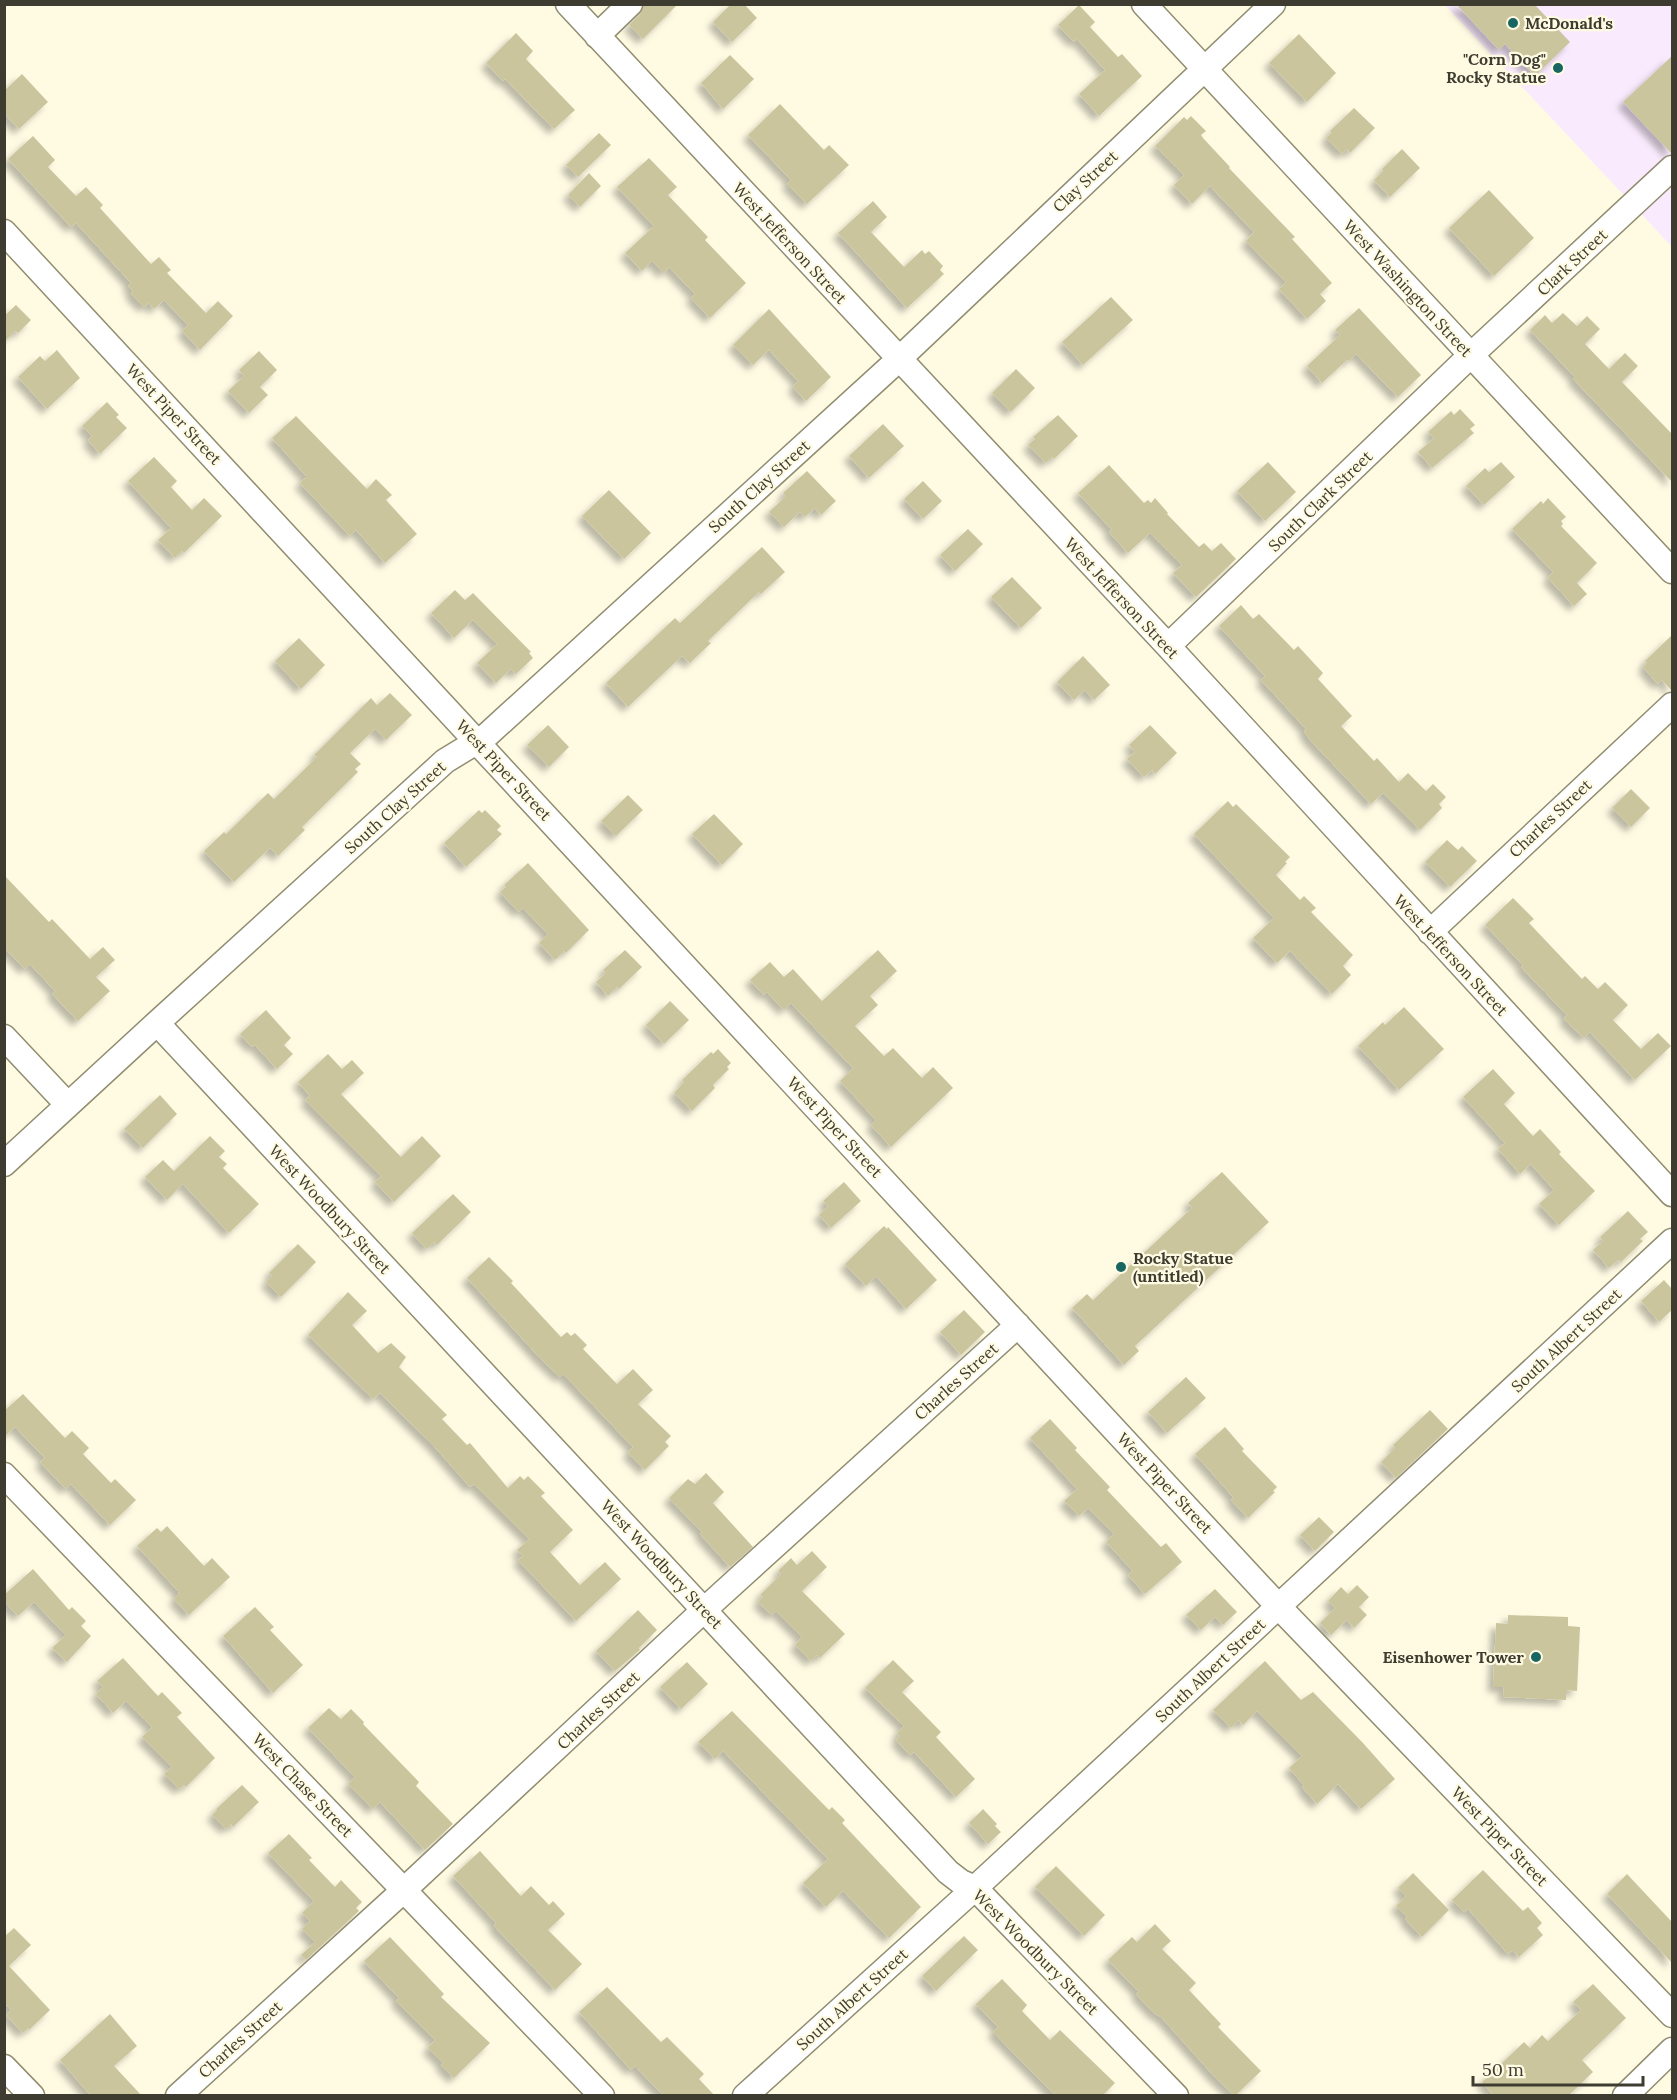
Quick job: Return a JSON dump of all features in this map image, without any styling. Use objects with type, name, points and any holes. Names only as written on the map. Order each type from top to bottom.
[{"type":"street","name":"West Jefferson Street","points":[[568,4],[898,360],[1168,646],[1672,1194]]},
{"type":"street","points":[[597,36],[630,4]]},
{"type":"street","name":"West Washington Street","points":[[1144,4],[1672,571]]},
{"type":"street","name":"Clay Street","points":[[898,360],[1273,4]]},
{"type":"street","name":"Clark Street","points":[[1471,355],[1672,168]]},
{"type":"street","name":"West Piper Street","points":[[4,232],[1278,1606],[1672,2015]]},
{"type":"street","name":"South Clark Street","points":[[1168,646],[1471,355]]},
{"type":"street","name":"South Clay Street","points":[[4,1164],[444,761],[495,728],[898,360]]},
{"type":"street","name":"Charles Street","points":[[1430,932],[1672,705]]},
{"type":"street","name":"West Woodbury Street","points":[[157,1023],[948,1872],[961,1882],[975,1888],[1176,2096]]},
{"type":"street","points":[[4,1037],[68,1105]]},
{"type":"street","name":"South Albert Street","points":[[745,2096],[975,1888],[1672,1242]]},
{"type":"street","name":"Charles Street","points":[[178,2096],[404,1890],[704,1610],[1018,1325]]},
{"type":"street","name":"West Chase Street","points":[[4,1475],[602,2096]]},
{"type":"street","points":[[1625,2096],[1672,2049]]},
{"type":"street","points":[[4,2067],[32,2096]]},
{"type":"shaded area","points":[[1445,5],[1672,5],[1672,247],[1633,205]]},
{"type":"building","points":[[644,4],[678,4],[643,39],[629,25],[640,14]]},
{"type":"building","points":[[731,4],[744,4],[757,18],[732,42],[713,22]]},
{"type":"building","name":"McDonald's","points":[[1456,4],[1534,4],[1570,42],[1535,76],[1505,44],[1499,50]]},
{"type":"building","points":[[1079,5],[1095,22],[1090,27],[1118,57],[1122,54],[1142,76],[1099,116],[1079,94],[1105,70],[1077,39],[1074,42],[1058,25]]},
{"type":"building","points":[[516,33],[533,51],[526,59],[575,110],[554,129],[486,63]]},
{"type":"building","points":[[1299,34],[1336,73],[1307,102],[1269,63]]},
{"type":"building","points":[[730,55],[754,79],[723,109],[701,83]]},
{"type":"building","points":[[1672,56],[1672,154],[1623,102]]},
{"type":"building","points":[[22,74],[48,102],[19,129],[4,113],[4,91]]},
{"type":"building","points":[[780,104],[824,150],[829,145],[849,165],[807,204],[787,184],[791,180],[748,135]]},
{"type":"building","points":[[1354,108],[1375,128],[1350,153],[1347,149],[1342,154],[1326,138],[1331,133],[1330,131]]},
{"type":"building","points":[[1191,116],[1206,131],[1201,135],[1203,138],[1295,237],[1292,239],[1332,283],[1320,294],[1326,301],[1307,319],[1279,289],[1286,282],[1246,241],[1254,232],[1210,186],[1192,204],[1174,185],[1184,175],[1155,146],[1184,117],[1187,120]]},
{"type":"building","points":[[599,133],[611,145],[578,177],[566,165]]},
{"type":"building","points":[[33,136],[55,160],[48,167],[76,196],[86,187],[103,205],[100,208],[151,264],[159,257],[171,270],[167,273],[206,313],[218,301],[233,316],[200,350],[182,331],[188,325],[164,300],[154,309],[149,303],[144,307],[131,294],[133,291],[128,286],[131,283],[76,223],[71,227],[8,159]]},
{"type":"building","points":[[1402,149],[1420,168],[1390,197],[1374,180]]},
{"type":"building","points":[[649,158],[677,187],[668,195],[708,237],[705,240],[746,283],[710,318],[691,298],[695,294],[669,267],[664,273],[652,261],[642,271],[625,253],[654,226],[617,187]]},
{"type":"building","points":[[589,173],[601,186],[580,207],[568,195]]},
{"type":"building","points":[[1489,190],[1534,238],[1494,276],[1449,228]]},
{"type":"building","points":[[873,201],[887,217],[871,232],[904,267],[922,250],[925,254],[929,251],[943,266],[940,270],[944,274],[907,308],[838,233]]},
{"type":"building","points":[[1111,297],[1133,320],[1083,365],[1062,342]]},
{"type":"building","points":[[16,305],[31,320],[18,333],[15,331],[4,342],[4,316]]},
{"type":"building","points":[[1359,308],[1421,375],[1398,397],[1356,354],[1322,383],[1307,366],[1340,335],[1335,330]]},
{"type":"building","points":[[769,309],[831,377],[806,401],[793,387],[798,381],[769,350],[753,365],[733,345]]},
{"type":"building","points":[[1563,313],[1577,326],[1587,316],[1600,329],[1585,344],[1609,369],[1625,353],[1638,366],[1622,382],[1672,434],[1672,482],[1573,379],[1575,377],[1530,330],[1545,315],[1552,323]]},
{"type":"building","points":[[57,350],[80,378],[47,409],[18,377],[40,356],[45,361]]},
{"type":"building","points":[[259,351],[277,370],[260,387],[268,395],[249,413],[228,391],[244,376],[239,370]]},
{"type":"building","points":[[1016,369],[1035,388],[1011,412],[992,393]]},
{"type":"building","points":[[107,402],[119,415],[116,417],[127,428],[100,454],[88,440],[92,436],[82,426]]},
{"type":"building","points":[[1460,409],[1475,425],[1470,429],[1474,433],[1432,468],[1418,452],[1434,438],[1428,432],[1451,411],[1454,415]]},
{"type":"building","points":[[1058,415],[1078,436],[1054,459],[1052,457],[1046,463],[1028,445],[1035,439],[1033,437]]},
{"type":"building","points":[[296,416],[367,489],[376,479],[392,495],[386,500],[417,534],[385,563],[356,530],[350,536],[300,483],[306,476],[272,438]]},
{"type":"building","points":[[883,424],[904,446],[869,478],[849,456]]},
{"type":"building","points":[[154,457],[177,481],[171,487],[192,510],[204,498],[222,516],[184,553],[182,551],[175,558],[158,540],[171,528],[128,481]]},
{"type":"building","points":[[1268,462],[1296,492],[1265,521],[1237,491]]},
{"type":"building","points":[[1501,462],[1515,477],[1484,505],[1466,486],[1485,468],[1489,472]]},
{"type":"building","points":[[1109,465],[1144,503],[1148,500],[1151,503],[1155,498],[1199,547],[1204,543],[1212,551],[1221,543],[1236,559],[1196,597],[1173,573],[1182,565],[1150,533],[1128,553],[1109,532],[1112,530],[1078,493]]},
{"type":"building","points":[[807,471],[836,501],[821,515],[815,508],[805,517],[800,512],[784,527],[769,512],[786,496],[783,493]]},
{"type":"building","points":[[923,481],[942,501],[923,519],[904,499]]},
{"type":"building","points":[[609,490],[651,533],[624,559],[582,516]]},
{"type":"building","points":[[1548,498],[1566,517],[1561,521],[1563,524],[1561,526],[1597,563],[1577,583],[1587,594],[1574,606],[1548,578],[1553,572],[1512,529],[1541,501],[1543,504]]},
{"type":"building","points":[[968,529],[983,544],[955,571],[940,555]]},
{"type":"building","points":[[762,547],[785,572],[761,594],[759,592],[708,641],[711,643],[690,663],[682,656],[628,707],[606,683],[675,618],[680,623]]},
{"type":"building","points":[[1012,577],[1042,608],[1021,628],[991,597]]},
{"type":"building","points":[[455,590],[465,600],[473,593],[531,652],[529,653],[533,658],[516,674],[511,669],[496,683],[477,663],[497,644],[473,620],[454,638],[431,613]]},
{"type":"building","points":[[1241,605],[1253,619],[1259,614],[1294,650],[1298,646],[1323,673],[1318,679],[1352,716],[1341,726],[1374,761],[1377,758],[1399,782],[1408,773],[1426,791],[1433,784],[1446,797],[1439,804],[1442,808],[1420,830],[1383,793],[1371,804],[1310,740],[1304,731],[1306,729],[1261,680],[1265,676],[1219,626]]},
{"type":"building","points":[[1672,635],[1672,691],[1662,680],[1658,684],[1643,667],[1647,663],[1645,661]]},
{"type":"building","points":[[299,638],[325,665],[301,689],[275,661]]},
{"type":"building","points":[[1083,656],[1110,685],[1094,700],[1085,690],[1074,700],[1057,682]]},
{"type":"building","points":[[390,693],[412,715],[386,740],[375,729],[350,753],[361,764],[355,769],[358,772],[302,827],[305,830],[278,856],[270,848],[234,882],[204,851],[224,832],[226,834],[268,793],[274,799],[317,757],[314,755],[371,698],[377,705]]},
{"type":"building","points":[[548,725],[569,747],[549,767],[527,745]]},
{"type":"building","points":[[1150,725],[1177,753],[1155,774],[1152,770],[1144,777],[1127,759],[1135,752],[1129,745]]},
{"type":"building","points":[[1631,789],[1650,808],[1631,827],[1612,808]]},
{"type":"building","points":[[628,795],[643,810],[616,836],[601,821]]},
{"type":"building","points":[[1228,801],[1233,807],[1236,804],[1290,857],[1276,875],[1300,900],[1304,896],[1316,908],[1311,912],[1353,955],[1343,966],[1351,975],[1332,994],[1290,951],[1277,963],[1253,938],[1274,918],[1194,834]]},
{"type":"building","points":[[479,810],[482,813],[485,810],[501,826],[497,830],[502,834],[466,867],[444,843]]},
{"type":"building","points":[[714,814],[743,844],[722,865],[692,834]]},
{"type":"building","points":[[1447,840],[1458,850],[1462,846],[1477,861],[1450,887],[1425,862]]},
{"type":"building","points":[[528,863],[589,930],[566,953],[564,951],[555,960],[539,943],[548,934],[523,908],[519,912],[500,892],[506,887],[504,885]]},
{"type":"building","points":[[4,875],[49,922],[52,919],[90,959],[103,947],[115,960],[96,977],[110,991],[78,1021],[52,994],[55,991],[30,964],[25,969],[4,947]]},
{"type":"building","points":[[1513,898],[1534,919],[1529,923],[1582,979],[1585,976],[1598,989],[1605,982],[1628,1005],[1613,1020],[1641,1049],[1658,1033],[1671,1046],[1635,1080],[1590,1032],[1584,1038],[1564,1019],[1567,1015],[1485,925]]},
{"type":"building","points":[[625,950],[642,967],[619,989],[617,987],[608,996],[596,982],[606,973],[603,970]]},
{"type":"building","points":[[878,950],[897,971],[870,996],[878,1005],[855,1026],[884,1056],[893,1048],[922,1078],[933,1067],[953,1088],[891,1147],[871,1125],[876,1120],[840,1081],[853,1068],[791,1003],[784,1010],[767,992],[764,995],[750,980],[770,962],[784,977],[793,969],[822,1001]]},
{"type":"building","points":[[670,1001],[689,1020],[664,1044],[646,1025]]},
{"type":"building","points":[[1404,1007],[1444,1049],[1399,1090],[1358,1046],[1383,1022],[1385,1025]]},
{"type":"building","points":[[266,1010],[291,1038],[284,1045],[293,1054],[277,1069],[255,1045],[252,1047],[240,1034]]},
{"type":"building","points":[[718,1049],[731,1063],[727,1067],[729,1069],[713,1085],[715,1088],[692,1111],[674,1093],[684,1082],[682,1080],[711,1052],[713,1054]]},
{"type":"building","points":[[328,1054],[342,1069],[352,1060],[364,1073],[341,1094],[401,1157],[422,1136],[441,1156],[394,1202],[375,1182],[381,1176],[305,1100],[310,1096],[298,1082]]},
{"type":"building","points":[[1493,1069],[1515,1093],[1504,1104],[1533,1136],[1540,1129],[1561,1152],[1559,1154],[1595,1191],[1559,1225],[1539,1204],[1554,1190],[1531,1164],[1520,1174],[1498,1149],[1505,1143],[1463,1097]]},
{"type":"building","points":[[160,1095],[177,1114],[143,1148],[124,1129]]},
{"type":"building","points":[[210,1136],[225,1151],[219,1157],[227,1164],[223,1168],[259,1204],[229,1233],[183,1184],[167,1200],[145,1177],[163,1160],[174,1171]]},
{"type":"building","points":[[1222,1172],[1269,1222],[1135,1346],[1139,1351],[1124,1365],[1072,1308],[1087,1294],[1093,1300],[1192,1208],[1188,1203]]},
{"type":"building","points":[[844,1182],[861,1201],[831,1228],[819,1215],[828,1206],[823,1201]]},
{"type":"building","points":[[453,1194],[471,1212],[437,1245],[434,1242],[427,1249],[412,1233]]},
{"type":"building","points":[[1628,1211],[1648,1232],[1640,1239],[1643,1241],[1621,1262],[1618,1260],[1609,1268],[1593,1250],[1603,1241],[1600,1237]]},
{"type":"building","points":[[884,1226],[887,1229],[888,1227],[937,1280],[906,1309],[876,1276],[866,1286],[845,1264]]},
{"type":"building","points":[[298,1244],[316,1262],[281,1297],[266,1282],[272,1276],[269,1273]]},
{"type":"building","points":[[489,1257],[561,1337],[567,1332],[571,1336],[575,1333],[587,1345],[583,1349],[617,1384],[633,1369],[653,1390],[638,1404],[671,1436],[665,1442],[669,1446],[645,1470],[628,1453],[633,1447],[563,1374],[560,1377],[540,1358],[467,1278]]},
{"type":"building","points":[[1664,1280],[1672,1289],[1672,1310],[1659,1322],[1641,1301]]},
{"type":"building","points":[[348,1292],[367,1311],[352,1325],[378,1353],[391,1343],[406,1357],[399,1367],[447,1415],[442,1419],[467,1445],[470,1443],[508,1488],[520,1476],[524,1480],[528,1476],[545,1493],[541,1496],[573,1530],[550,1552],[580,1585],[605,1562],[621,1579],[576,1621],[518,1560],[523,1556],[517,1550],[529,1539],[474,1484],[470,1487],[433,1445],[380,1393],[373,1399],[308,1335]]},
{"type":"building","points":[[964,1310],[985,1332],[961,1355],[940,1332]]},
{"type":"building","points":[[1186,1377],[1206,1398],[1167,1433],[1148,1412]]},
{"type":"building","points":[[23,1394],[65,1438],[72,1431],[89,1448],[83,1454],[111,1483],[115,1479],[136,1500],[110,1525],[71,1484],[66,1489],[40,1462],[45,1458],[15,1427],[4,1437],[4,1411]]},
{"type":"building","points":[[1430,1410],[1448,1429],[1396,1478],[1381,1462],[1395,1448],[1393,1445]]},
{"type":"building","points":[[1050,1419],[1110,1487],[1107,1490],[1161,1547],[1166,1543],[1182,1562],[1145,1594],[1128,1575],[1133,1571],[1106,1542],[1114,1534],[1088,1508],[1079,1516],[1064,1501],[1077,1489],[1030,1438]]},
{"type":"building","points":[[1225,1427],[1244,1449],[1242,1451],[1277,1487],[1273,1491],[1275,1492],[1248,1518],[1231,1500],[1234,1498],[1195,1454]]},
{"type":"building","points":[[706,1473],[724,1492],[713,1503],[753,1547],[730,1567],[700,1534],[702,1532],[669,1498],[688,1479],[695,1484]]},
{"type":"building","points":[[1319,1517],[1334,1532],[1315,1551],[1300,1535]]},
{"type":"building","points":[[167,1526],[204,1566],[212,1558],[230,1577],[189,1615],[174,1599],[179,1594],[178,1591],[137,1546],[157,1528],[161,1532]]},
{"type":"building","points":[[812,1551],[827,1567],[802,1591],[845,1634],[820,1658],[817,1655],[811,1661],[795,1645],[802,1637],[776,1611],[772,1615],[758,1602],[763,1597],[760,1595],[781,1574],[778,1571],[791,1558],[797,1565]]},
{"type":"building","points":[[33,1569],[69,1610],[72,1607],[86,1621],[81,1626],[91,1636],[67,1662],[52,1648],[66,1635],[34,1602],[18,1616],[4,1601],[4,1595]]},
{"type":"building","points":[[1357,1585],[1369,1597],[1359,1607],[1367,1615],[1354,1628],[1347,1620],[1331,1635],[1320,1623],[1335,1608],[1328,1601],[1341,1587],[1348,1594]]},
{"type":"building","points":[[1215,1589],[1237,1612],[1223,1625],[1215,1617],[1201,1630],[1186,1615]]},
{"type":"building","points":[[255,1607],[274,1627],[270,1630],[303,1665],[273,1693],[223,1636]]},
{"type":"building","points":[[638,1610],[657,1630],[639,1648],[640,1650],[615,1671],[596,1651]]},
{"type":"building","name":"Eisenhower Tower","points":[[1508,1615],[1568,1617],[1568,1626],[1580,1627],[1577,1691],[1566,1690],[1566,1700],[1503,1697],[1504,1687],[1493,1687],[1496,1623],[1508,1624]]},
{"type":"building","points":[[123,1658],[158,1696],[162,1692],[182,1713],[177,1717],[215,1758],[186,1787],[184,1785],[179,1789],[164,1774],[172,1767],[142,1737],[152,1727],[126,1701],[113,1713],[96,1694],[103,1687],[97,1681]]},
{"type":"building","points":[[893,1660],[914,1681],[902,1692],[941,1732],[936,1737],[975,1779],[956,1797],[914,1752],[910,1755],[896,1740],[900,1736],[897,1733],[904,1726],[865,1688]]},
{"type":"building","points":[[1265,1661],[1301,1700],[1313,1692],[1395,1779],[1361,1809],[1338,1784],[1317,1804],[1289,1768],[1302,1756],[1257,1711],[1243,1725],[1239,1720],[1231,1728],[1213,1710]]},
{"type":"building","points":[[687,1662],[708,1684],[681,1709],[660,1687]]},
{"type":"building","points":[[329,1708],[341,1719],[351,1709],[419,1782],[416,1786],[453,1824],[425,1850],[380,1802],[373,1809],[348,1784],[355,1777],[308,1728]]},
{"type":"building","points":[[732,1711],[829,1810],[832,1807],[845,1820],[842,1823],[921,1907],[889,1938],[843,1891],[826,1907],[803,1883],[828,1859],[723,1751],[715,1759],[698,1742]]},
{"type":"building","points":[[242,1785],[259,1802],[233,1827],[231,1824],[226,1829],[212,1815]]},
{"type":"building","points":[[983,1809],[1001,1832],[988,1844],[969,1823]]},
{"type":"building","points":[[289,1834],[312,1858],[309,1860],[335,1887],[341,1880],[362,1902],[356,1908],[359,1911],[306,1960],[301,1955],[315,1942],[302,1929],[310,1921],[302,1913],[314,1901],[268,1853]]},
{"type":"building","points":[[480,1851],[521,1896],[531,1886],[549,1905],[553,1901],[565,1914],[548,1930],[582,1964],[555,1990],[494,1926],[496,1923],[453,1876]]},
{"type":"building","points":[[1056,1866],[1105,1915],[1084,1936],[1035,1887]]},
{"type":"building","points":[[1483,1870],[1523,1911],[1528,1907],[1542,1923],[1537,1928],[1543,1935],[1519,1957],[1513,1950],[1508,1954],[1468,1909],[1464,1912],[1452,1900]]},
{"type":"building","points":[[1413,1873],[1449,1910],[1422,1937],[1396,1906],[1406,1896],[1398,1888]]},
{"type":"building","points":[[1627,1874],[1672,1922],[1672,1963],[1607,1894]]},
{"type":"building","points":[[1155,1924],[1171,1941],[1162,1949],[1196,1983],[1189,1990],[1221,2024],[1218,2027],[1261,2071],[1235,2096],[1161,2017],[1136,1994],[1139,1992],[1108,1960],[1132,1937],[1137,1942]]},
{"type":"building","points":[[14,1928],[31,1945],[9,1966],[50,2010],[23,2033],[6,2015],[11,2010],[4,2003],[4,1937]]},
{"type":"building","points":[[964,1936],[978,1950],[936,1991],[922,1976]]},
{"type":"building","points":[[390,1937],[444,1994],[441,1997],[490,2043],[454,2078],[428,2048],[435,2040],[396,2001],[399,1998],[364,1961]]},
{"type":"building","points":[[1002,1979],[1027,2005],[1022,2011],[1050,2040],[1060,2030],[1115,2083],[1102,2096],[1056,2096],[993,2032],[998,2027],[975,2005]]},
{"type":"building","points":[[1593,1984],[1626,2018],[1582,2060],[1593,2072],[1568,2096],[1494,2096],[1482,2082],[1524,2042],[1530,2048],[1542,2035],[1548,2041],[1581,2010],[1573,2002]]},
{"type":"building","points":[[607,1987],[661,2042],[667,2037],[704,2074],[699,2079],[715,2096],[664,2096],[635,2066],[631,2070],[579,2012]]},
{"type":"building","points":[[110,2014],[137,2046],[114,2066],[142,2096],[91,2096],[60,2060]]},
{"type":"place","name":"McDonald's","points":[[1513,23]]},
{"type":"place","name":"\"Corn Dog\" Rocky Statue","points":[[1558,68]]},
{"type":"place","name":"Rocky Statue (untitled)","points":[[1121,1267]]},
{"type":"place","name":"Eisenhower Tower","points":[[1536,1657]]}]
